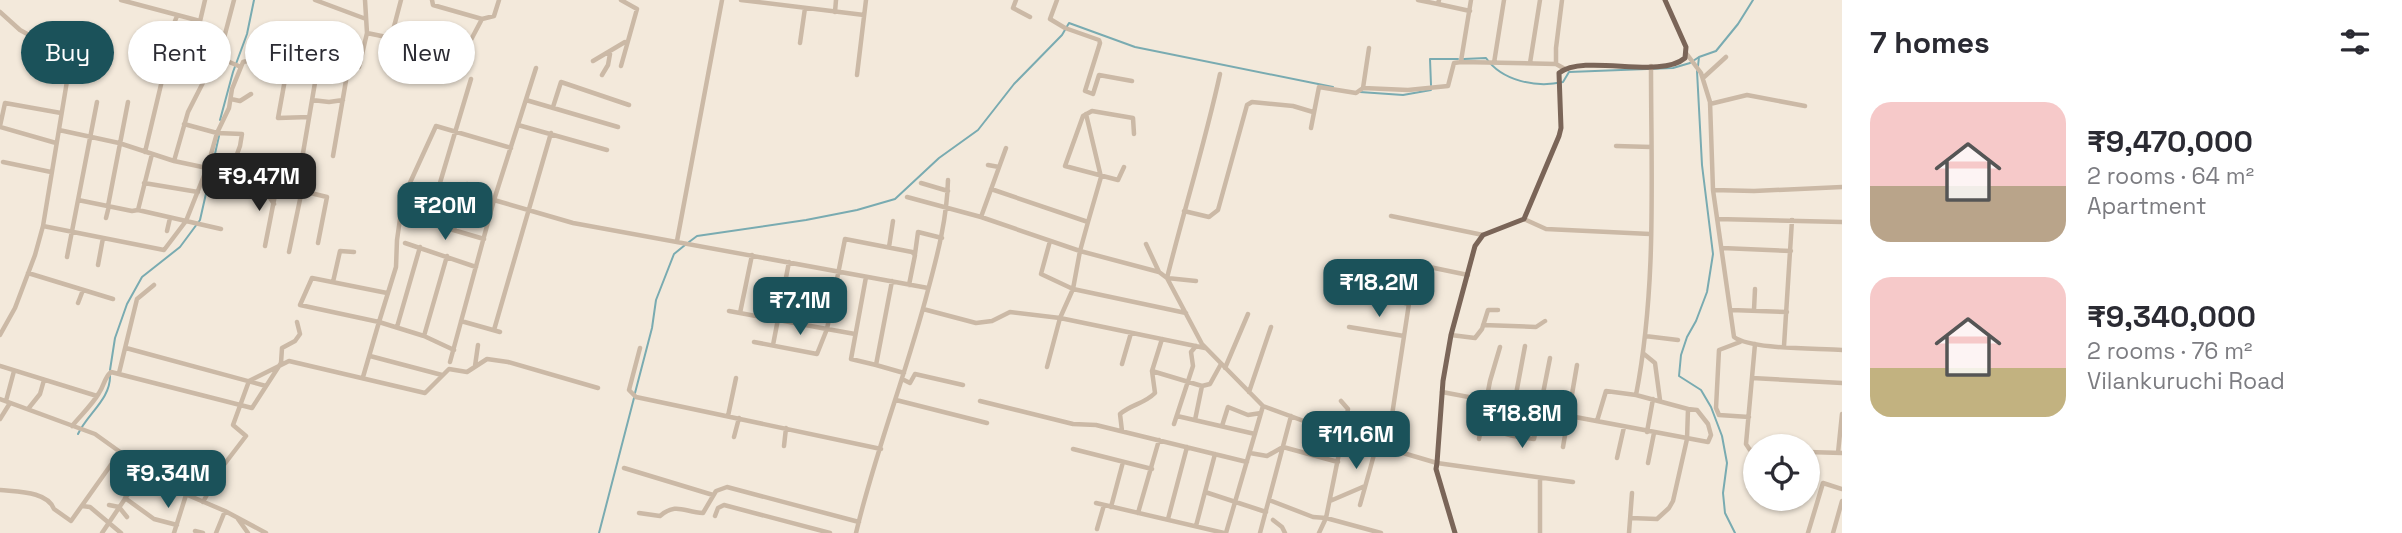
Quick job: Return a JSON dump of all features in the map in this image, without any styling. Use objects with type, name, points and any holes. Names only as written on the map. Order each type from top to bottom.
[{"type":"main road","points":[[1455,533],[1436,469],[1442,392],[1451,335],[1475,246],[1483,235],[1524,219],[1561,128],[1559,73],[1573,66],[1651,69],[1682,61],[1688,55],[1665,0]]},
{"type":"street","points":[[121,0],[201,21],[205,0]]},
{"type":"street","points":[[228,21],[234,0]]},
{"type":"street","points":[[315,0],[366,19]]},
{"type":"street","points":[[364,46],[367,33],[365,0]]},
{"type":"street","points":[[395,21],[401,0]]},
{"type":"street","points":[[432,0],[433,5],[482,19],[494,16],[499,0]]},
{"type":"street","points":[[621,0],[637,9],[621,66]]},
{"type":"street","points":[[677,241],[722,0]]},
{"type":"street","points":[[741,0],[775,2],[864,15]]},
{"type":"street","points":[[835,12],[836,0]]},
{"type":"street","points":[[857,75],[866,0]]},
{"type":"street","points":[[1016,0],[1013,8],[1030,17]]},
{"type":"street","points":[[1057,0],[1050,19],[1099,40],[1100,43],[1084,91],[1093,94],[1099,75],[1132,81]]},
{"type":"street","points":[[1418,0],[1439,2],[1470,11]]},
{"type":"street","points":[[1461,60],[1471,0]]},
{"type":"street","points":[[1490,63],[1504,0]]},
{"type":"street","points":[[1530,63],[1540,0]]},
{"type":"street","points":[[1556,64],[1562,0]]},
{"type":"street","points":[[800,43],[805,8]]},
{"type":"street","points":[[0,12],[20,30],[47,46],[68,75],[43,226],[15,308],[0,335]]},
{"type":"street","points":[[175,21],[177,16]]},
{"type":"street","points":[[475,32],[482,19]]},
{"type":"street","points":[[367,33],[378,35]]},
{"type":"street","points":[[593,61],[626,42]]},
{"type":"street","points":[[1360,90],[1369,48]]},
{"type":"street","points":[[602,75],[608,65],[610,53]]},
{"type":"street","points":[[1688,55],[1702,76],[1710,104],[1713,190],[1734,338],[1755,344],[1842,349]]},
{"type":"street","points":[[1702,76],[1726,57]]},
{"type":"street","points":[[1311,128],[1319,87],[1408,90],[1448,86],[1454,63],[1461,60],[1556,64],[1564,69]]},
{"type":"street","points":[[237,65],[245,61]]},
{"type":"street","points":[[231,62],[237,65]]},
{"type":"street","points":[[43,226],[164,250],[186,221],[198,192],[229,108],[237,65]]},
{"type":"street","points":[[450,362],[494,200],[536,68]]},
{"type":"street","points":[[1636,395],[1644,354],[1651,234],[1651,69]]},
{"type":"street","points":[[1167,278],[1208,129],[1220,74]]},
{"type":"street","points":[[553,107],[561,82],[628,105]]},
{"type":"street","points":[[138,210],[162,84]]},
{"type":"street","points":[[174,161],[184,124],[202,84]]},
{"type":"street","points":[[284,84],[278,118],[309,117]]},
{"type":"street","points":[[303,153],[315,84]]},
{"type":"street","points":[[332,156],[346,84]]},
{"type":"street","points":[[428,223],[469,84]]},
{"type":"street","points":[[231,99],[240,101],[251,94]]},
{"type":"street","points":[[1710,104],[1747,95],[1805,106]]},
{"type":"street","points":[[312,100],[343,100]]},
{"type":"street","points":[[526,100],[618,127]]},
{"type":"street","points":[[67,257],[97,102]]},
{"type":"street","points":[[1184,211],[1209,217],[1218,210],[1247,105],[1252,102],[1293,106],[1313,112]]},
{"type":"street","points":[[56,143],[0,126],[5,103],[61,113]]},
{"type":"street","points":[[106,218],[128,103]]},
{"type":"street","points":[[1124,167],[1118,180],[1065,166],[1083,116],[1092,111],[1133,118],[1134,134]]},
{"type":"street","points":[[1047,367],[1060,318],[1073,289],[1080,251],[1101,177],[1086,114]]},
{"type":"street","points":[[184,124],[218,133],[242,134],[223,192]]},
{"type":"street","points":[[518,125],[607,150]]},
{"type":"street","points":[[363,377],[396,267],[403,198],[436,126],[511,148]]},
{"type":"street","points":[[58,131],[119,144],[174,161],[218,167],[327,197],[318,243]]},
{"type":"street","points":[[461,321],[497,331],[551,133]]},
{"type":"street","points":[[1616,146],[1651,147]]},
{"type":"street","points":[[981,217],[1006,148]]},
{"type":"street","points":[[256,178],[261,159]]},
{"type":"street","points":[[3,162],[51,172]]},
{"type":"street","points":[[265,182],[302,162]]},
{"type":"street","points":[[988,165],[999,167]]},
{"type":"street","points":[[856,533],[929,288],[942,238],[948,180]]},
{"type":"street","points":[[265,182],[265,192],[274,204]]},
{"type":"street","points":[[144,183],[198,192]]},
{"type":"street","points":[[921,183],[948,191]]},
{"type":"street","points":[[454,230],[467,184]]},
{"type":"street","points":[[265,246],[277,185]]},
{"type":"street","points":[[1713,190],[1842,187]]},
{"type":"street","points":[[991,189],[1088,222]]},
{"type":"street","points":[[289,252],[302,190]]},
{"type":"street","points":[[907,197],[981,217],[1080,251],[1159,272],[1167,278],[1206,348],[1264,407],[1342,435],[1437,464],[1573,482]]},
{"type":"street","points":[[78,200],[138,210],[221,229]]},
{"type":"street","points":[[494,200],[573,223],[929,288]]},
{"type":"street","points":[[1391,216],[1483,235]]},
{"type":"street","points":[[409,217],[484,239]]},
{"type":"street","points":[[167,231],[170,218]]},
{"type":"street","points":[[1524,219],[1546,229],[1651,234]]},
{"type":"street","points":[[1717,219],[1842,222]]},
{"type":"street","points":[[1784,346],[1792,220]]},
{"type":"street","points":[[889,247],[892,222]]},
{"type":"street","points":[[909,285],[918,232],[942,238]]},
{"type":"street","points":[[98,265],[103,238]]},
{"type":"street","points":[[754,342],[817,354],[827,329],[845,239],[912,252],[915,255]]},
{"type":"street","points":[[1050,241],[1041,274],[1073,289],[1186,314]]},
{"type":"street","points":[[405,243],[476,267]]},
{"type":"street","points":[[1146,244],[1159,272]]},
{"type":"street","points":[[397,327],[420,247]]},
{"type":"street","points":[[1722,248],[1791,251]]},
{"type":"street","points":[[333,282],[340,251],[354,252]]},
{"type":"street","points":[[740,313],[751,255]]},
{"type":"street","points":[[424,336],[447,256]]},
{"type":"street","points":[[773,345],[789,262]]},
{"type":"street","points":[[1387,448],[1415,264],[1468,275]]},
{"type":"street","points":[[28,273],[113,299]]},
{"type":"street","points":[[866,277],[851,360],[876,365],[903,376],[910,383],[915,374],[963,385]]},
{"type":"street","points":[[388,293],[312,278],[300,306],[397,327],[454,349]]},
{"type":"street","points":[[1167,278],[1196,281]]},
{"type":"street","points":[[876,365],[892,281]]},
{"type":"street","points":[[119,373],[138,299],[154,285]]},
{"type":"street","points":[[1754,310],[1755,289]]},
{"type":"street","points":[[78,303],[83,290]]},
{"type":"street","points":[[1376,296],[1409,304]]},
{"type":"street","points":[[923,309],[976,323],[992,321],[1010,312],[1060,318],[1206,348]]},
{"type":"street","points":[[1451,335],[1475,338],[1482,329],[1488,310],[1498,310]]},
{"type":"street","points":[[1731,310],[1787,312]]},
{"type":"street","points":[[729,311],[855,334]]},
{"type":"street","points":[[1152,371],[1202,386],[1210,384],[1223,366],[1248,314]]},
{"type":"street","points":[[1483,324],[1536,327],[1545,321]]},
{"type":"street","points":[[72,426],[97,396],[109,373],[119,373],[239,407],[252,408],[281,363],[282,348],[295,341],[300,334],[297,323]]},
{"type":"street","points":[[1249,392],[1271,327]]},
{"type":"street","points":[[1349,327],[1404,336]]},
{"type":"street","points":[[1122,364],[1131,333]]},
{"type":"street","points":[[1645,336],[1678,340]]},
{"type":"street","points":[[1122,431],[1120,414],[1132,404],[1145,403],[1155,393],[1152,371],[1162,339]]},
{"type":"street","points":[[1741,342],[1719,350],[1716,408],[1719,415],[1748,417]]},
{"type":"street","points":[[1747,434],[1755,344]]},
{"type":"street","points":[[475,367],[478,345]]},
{"type":"street","points":[[1174,424],[1193,366],[1191,352],[1196,346]]},
{"type":"street","points":[[1514,405],[1525,346]]},
{"type":"street","points":[[1479,439],[1500,347]]},
{"type":"street","points":[[126,348],[267,386]]},
{"type":"street","points":[[640,348],[629,390],[634,396],[881,449]]},
{"type":"street","points":[[1644,354],[1654,363],[1660,400]]},
{"type":"street","points":[[369,356],[443,375]]},
{"type":"street","points":[[1484,414],[1496,429],[1505,435],[1534,439],[1550,358]]},
{"type":"street","points":[[203,502],[223,466],[246,436],[233,425],[249,381],[281,363],[289,361],[425,393],[449,369],[467,372],[487,359],[508,362],[598,388]]},
{"type":"street","points":[[1563,447],[1577,365]]},
{"type":"street","points":[[0,366],[97,396]]},
{"type":"street","points":[[0,419],[14,371]]},
{"type":"street","points":[[728,416],[736,378]]},
{"type":"street","points":[[1752,378],[1842,383]]},
{"type":"street","points":[[28,410],[40,394],[44,380]]},
{"type":"street","points":[[1195,420],[1202,386]]},
{"type":"street","points":[[1442,392],[1687,439],[1708,442],[1711,435],[1708,424],[1697,410],[1660,400],[1606,391],[1597,421]]},
{"type":"street","points":[[1647,432],[1653,399]]},
{"type":"street","points":[[896,400],[987,423]]},
{"type":"street","points":[[5,401],[95,434],[186,495],[225,511],[266,533]]},
{"type":"street","points":[[980,401],[1073,424],[1096,425],[1247,462]]},
{"type":"street","points":[[1319,533],[1329,502],[1348,409],[1341,401]]},
{"type":"street","points":[[1222,426],[1228,407],[1248,415],[1262,413]]},
{"type":"street","points":[[1096,503],[1225,533],[1264,407]]},
{"type":"street","points":[[1630,518],[1657,519],[1673,501],[1687,439],[1688,409]]},
{"type":"street","points":[[1820,452],[1840,453],[1842,414]]},
{"type":"street","points":[[1177,416],[1255,434]]},
{"type":"street","points":[[1260,533],[1291,416]]},
{"type":"street","points":[[734,437],[739,418]]},
{"type":"street","points":[[1617,458],[1624,427]]},
{"type":"street","points":[[784,446],[786,428]]},
{"type":"street","points":[[1648,463],[1654,433]]},
{"type":"street","points":[[1138,513],[1159,440]]},
{"type":"street","points":[[1360,505],[1377,444]]},
{"type":"street","points":[[1168,519],[1187,447]]},
{"type":"street","points":[[1250,453],[1267,456],[1283,447],[1338,462]]},
{"type":"street","points":[[1073,449],[1152,469]]},
{"type":"street","points":[[0,489],[46,497],[54,509],[71,521],[120,452]]},
{"type":"street","points":[[1196,526],[1215,454]]},
{"type":"street","points":[[1111,507],[1123,462]]},
{"type":"street","points":[[624,468],[713,495]]},
{"type":"street","points":[[102,533],[145,469]]},
{"type":"street","points":[[1540,478],[1540,533]]},
{"type":"street","points":[[1808,533],[1823,483],[1842,489]]},
{"type":"street","points":[[1329,502],[1366,486]]},
{"type":"street","points":[[639,513],[660,516],[675,507],[703,513],[716,491],[727,487],[859,522]]},
{"type":"street","points":[[1205,492],[1266,512]]},
{"type":"street","points":[[1629,533],[1632,493]]},
{"type":"street","points":[[174,533],[186,495]]},
{"type":"street","points":[[125,498],[154,519],[177,526]]},
{"type":"street","points":[[1269,500],[1313,517],[1381,533]]},
{"type":"street","points":[[1833,533],[1842,501]]},
{"type":"street","points":[[109,505],[119,507],[127,517]]},
{"type":"street","points":[[715,516],[718,508],[724,505],[830,533]]},
{"type":"street","points":[[1097,529],[1104,505]]},
{"type":"street","points":[[82,506],[90,507],[121,533]]},
{"type":"street","points":[[215,533],[225,511]]},
{"type":"street","points":[[237,518],[248,533]]},
{"type":"street","points":[[1273,520],[1285,533]]},
{"type":"street","points":[[195,531],[203,533]]},
{"type":"waterway","points":[[220,120],[247,34],[254,0]]},
{"type":"waterway","points":[[1698,66],[1699,57],[1716,51],[1753,0]]},
{"type":"waterway","points":[[689,242],[697,236],[806,220],[895,199],[939,158],[978,130],[1014,84],[1062,35],[1069,23],[1135,47],[1333,87]]},
{"type":"waterway","points":[[1464,59],[1486,58],[1501,72],[1520,81],[1553,84],[1563,82],[1569,72],[1673,68],[1699,57]]},
{"type":"waterway","points":[[1431,85],[1430,59],[1458,59]]},
{"type":"waterway","points":[[1697,71],[1702,165],[1713,254],[1707,292],[1687,337],[1681,355],[1679,376],[1701,390],[1722,436],[1727,463],[1723,493],[1725,513],[1735,533]]},
{"type":"waterway","points":[[1360,92],[1403,95],[1431,90]]},
{"type":"waterway","points":[[110,370],[115,338],[127,304],[142,277],[180,247],[200,220],[219,136]]},
{"type":"waterway","points":[[635,393],[652,328],[656,300],[674,254],[685,245]]},
{"type":"waterway","points":[[78,434],[107,392],[110,375]]},
{"type":"waterway","points":[[599,533],[634,398]]}]
